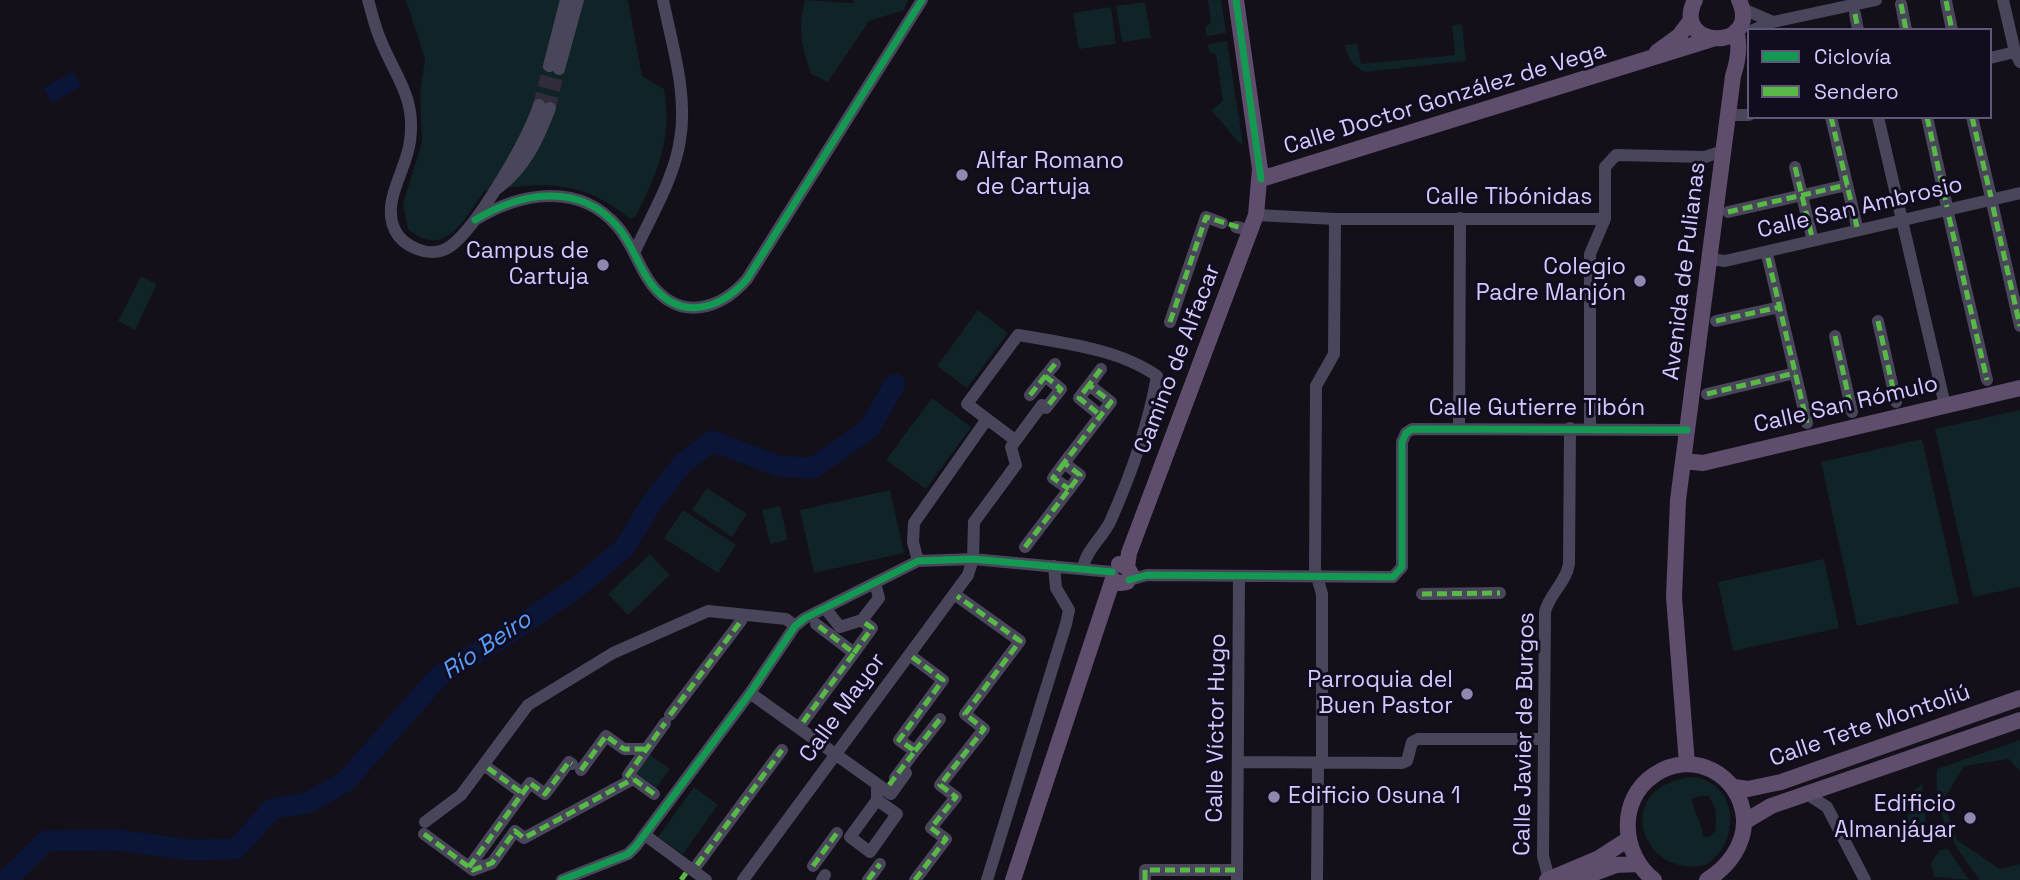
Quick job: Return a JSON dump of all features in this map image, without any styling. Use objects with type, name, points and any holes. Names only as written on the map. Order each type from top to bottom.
[{"type":"main road","name":"Camino de Alfacar","points":[[1013,880],[1066,713],[1094,642],[1094,631],[1115,572],[1256,215],[1261,179],[1236,0]]},
{"type":"main road","points":[[1695,0],[1691,20],[1702,35],[1714,39],[1733,76]]},
{"type":"main road","name":"Avenida de Pulianas","points":[[1687,764],[1674,597],[1683,461],[1733,76],[1744,30],[1741,4]]},
{"type":"main road","name":"Calle Doctor González de Vega","points":[[1642,60],[1665,48],[1691,20]]},
{"type":"main road","name":"Calle Doctor González de Vega","points":[[1261,179],[1744,30]]},
{"type":"main road","name":"Calle San Rómulo","points":[[1683,461],[1703,463],[2020,387]]},
{"type":"main road","name":"Calle Tete Montoliú","points":[[1734,787],[1748,789],[1781,782],[2020,698]]},
{"type":"main road","name":"Calle Tete Montoliú","points":[[1744,822],[1771,806],[2020,720]]},
{"type":"main road","points":[[1654,880],[1638,864],[1627,840],[1629,814],[1642,787],[1654,774],[1687,764],[1715,770],[1734,787],[1742,805],[1744,822],[1738,848],[1716,878]]},
{"type":"main road","points":[[1548,880],[1599,858],[1627,840]]},
{"type":"main road","points":[[1576,880],[1616,865],[1638,864]]},
{"type":"street","points":[[368,0],[381,42],[407,94],[411,117],[407,157],[391,203],[395,230],[412,247],[437,253],[451,246],[475,220],[544,107]]},
{"type":"street","points":[[566,0],[554,68],[578,0]]},
{"type":"street","points":[[635,251],[672,169],[680,140],[679,84],[663,0]]},
{"type":"street","points":[[475,220],[498,206],[524,197],[552,195],[581,202],[601,212],[616,224],[635,251],[646,276],[665,298],[696,307],[714,306],[732,297],[747,279],[922,0]]},
{"type":"street","points":[[1751,28],[1876,0]]},
{"type":"street","points":[[1992,58],[2019,59],[2003,0]]},
{"type":"street","points":[[1946,1],[1952,28]]},
{"type":"street","points":[[1741,4],[1751,15],[1773,22]]},
{"type":"street","points":[[1900,4],[1906,28]]},
{"type":"street","points":[[1855,14],[1858,28]]},
{"type":"street","points":[[1728,115],[1747,115]]},
{"type":"street","points":[[1831,119],[1857,227]]},
{"type":"street","points":[[1878,119],[1945,405]]},
{"type":"street","points":[[1927,119],[1987,380]]},
{"type":"street","points":[[1972,119],[2020,326]]},
{"type":"street","name":"Calle Tibónidas","points":[[1256,215],[1335,219],[1605,219],[1605,167],[1616,155],[1705,157],[1723,151]]},
{"type":"street","points":[[1705,157],[1721,169]]},
{"type":"street","points":[[1796,167],[1812,237]]},
{"type":"street","points":[[1728,212],[1847,185]]},
{"type":"street","name":"Calle San Ambrosio","points":[[1710,259],[1725,261],[2020,193]]},
{"type":"street","points":[[1170,322],[1206,217],[1222,222]]},
{"type":"street","points":[[1460,218],[1460,429]]},
{"type":"street","points":[[1317,880],[1322,594],[1317,576],[1316,386],[1334,354],[1335,219]]},
{"type":"street","points":[[1590,428],[1590,254],[1605,219]]},
{"type":"street","points":[[1768,258],[1807,423]]},
{"type":"street","points":[[1716,321],[1780,307]]},
{"type":"street","points":[[1878,321],[1896,402]]},
{"type":"street","name":"Camino de Alfacar","points":[[987,419],[967,404],[1018,335],[1083,347],[1143,366],[1157,376],[1146,430],[1109,525],[1084,560],[1115,572]]},
{"type":"street","points":[[1835,336],[1852,412]]},
{"type":"street","points":[[1030,395],[1055,364]]},
{"type":"street","points":[[1069,489],[1053,478],[1111,401],[1089,385],[1101,369]]},
{"type":"street","points":[[1707,394],[1795,373]]},
{"type":"street","points":[[973,559],[974,522],[1016,465],[1011,447],[1061,389],[1045,376]]},
{"type":"street","points":[[919,561],[913,542],[914,523],[987,419],[1015,440]]},
{"type":"street","name":"Calle Javier de Burgos","points":[[1548,880],[1543,856],[1545,612],[1547,604],[1567,576],[1569,564],[1570,428]]},
{"type":"street","name":"Calle Gutierre Tibón","points":[[1115,572],[1145,575],[1392,577],[1398,574],[1402,561],[1402,442],[1406,433],[1412,429],[1687,430]]},
{"type":"street","points":[[1025,547],[1080,475],[1064,463]]},
{"type":"street","points":[[562,880],[628,854],[750,693],[795,626],[824,608],[919,561],[973,559],[1115,572]]},
{"type":"street","name":"Calle Mayor","points":[[743,880],[968,575],[973,559]]},
{"type":"street","points":[[987,880],[1069,611],[1056,588],[1054,566]]},
{"type":"street","name":"Calle Víctor Hugo","points":[[1237,875],[1239,576]]},
{"type":"street","points":[[824,608],[839,627],[862,620],[879,598],[875,583]]},
{"type":"street","points":[[1422,594],[1500,593]]},
{"type":"street","points":[[915,880],[946,839],[931,828],[956,796],[940,785],[984,729],[965,713],[1020,641],[957,596]]},
{"type":"street","points":[[633,779],[524,838],[515,831],[492,863],[473,870],[424,828],[461,796],[528,705],[630,643],[708,611],[786,619],[795,626]]},
{"type":"street","points":[[654,794],[628,775],[741,621]]},
{"type":"street","points":[[803,722],[872,628],[866,623]]},
{"type":"street","points":[[816,624],[855,653]]},
{"type":"street","points":[[911,656],[943,680],[899,740],[915,751]]},
{"type":"street","points":[[750,693],[883,785],[891,794],[906,773]]},
{"type":"street","points":[[877,800],[883,785],[940,719]]},
{"type":"street","points":[[468,867],[530,783],[545,794],[569,762],[576,767],[606,736],[624,749],[645,749]]},
{"type":"street","points":[[1238,762],[1402,763],[1407,761],[1412,741],[1418,739],[1542,739]]},
{"type":"street","points":[[697,865],[782,750]]},
{"type":"street","points":[[488,768],[522,793]]},
{"type":"street","points":[[1827,807],[1832,785]]},
{"type":"street","points":[[1807,794],[1827,807],[1865,880]]},
{"type":"street","points":[[813,866],[837,833]]},
{"type":"street","points":[[645,835],[706,880]]},
{"type":"street","points":[[868,880],[880,864]]},
{"type":"street","points":[[1145,880],[1145,870],[1237,875]]},
{"type":"green space","points":[[406,0],[628,0],[642,76],[664,89],[666,107],[665,140],[661,155],[651,185],[636,216],[630,219],[595,196],[578,190],[544,185],[525,186],[484,191],[462,223],[444,238],[421,238],[408,229],[403,204],[422,142],[420,93],[425,59]]},
{"type":"green space","points":[[805,0],[853,3],[854,0],[908,0],[904,10],[869,21],[828,82],[811,74],[805,54],[801,29]]},
{"type":"green space","points":[[1208,0],[1221,0],[1226,33],[1207,36],[1205,27],[1211,23]]},
{"type":"green space","points":[[1145,2],[1151,38],[1122,42],[1116,6]]},
{"type":"green space","points":[[1111,7],[1116,44],[1079,49],[1073,13]]},
{"type":"green space","points":[[1462,24],[1466,61],[1365,72],[1352,62],[1345,45],[1357,44],[1361,64],[1455,55],[1452,25]]},
{"type":"green space","points":[[1227,41],[1243,144],[1241,145],[1211,110],[1223,101],[1216,54],[1209,52],[1208,44]]},
{"type":"green space","points":[[141,276],[157,284],[135,330],[118,321]]},
{"type":"green space","points":[[978,310],[1008,333],[967,388],[937,366]]},
{"type":"green space","points":[[932,398],[971,427],[926,489],[886,460]]},
{"type":"green space","points":[[2020,410],[2020,587],[1973,597],[1935,429]]},
{"type":"green space","points":[[1922,439],[1959,603],[1857,626],[1821,462]]},
{"type":"green space","points":[[707,488],[747,514],[732,537],[692,510]]},
{"type":"green space","points":[[890,490],[904,553],[814,573],[800,510]]},
{"type":"green space","points":[[780,506],[788,540],[770,544],[762,510]]},
{"type":"green space","points":[[683,510],[736,545],[718,573],[664,538]]},
{"type":"green space","points":[[650,554],[670,575],[628,615],[608,594]]},
{"type":"green space","points":[[1824,559],[1839,628],[1733,651],[1718,582]]},
{"type":"green space","points":[[2020,740],[2020,771],[2009,759],[1964,766],[1943,801],[1957,840],[2000,869],[2020,864],[2020,880],[1980,880],[1947,829],[1939,801],[1937,769]]},
{"type":"green space","points":[[647,753],[670,769],[654,791],[631,775]]},
{"type":"green space","points":[[1692,777],[1701,779],[1722,792],[1726,800],[1730,817],[1727,838],[1719,853],[1705,865],[1683,866],[1665,859],[1651,846],[1644,830],[1643,813],[1650,797],[1666,784]],"holes":[[[1709,796],[1716,811],[1716,830],[1709,837],[1703,836],[1692,799]]]},
{"type":"green space","points":[[1922,784],[1926,823],[1922,841],[1906,824],[1912,792]]},
{"type":"green space","points":[[694,787],[718,805],[683,854],[658,837]]},
{"type":"green space","points":[[1948,849],[1969,880],[1934,877],[1931,863],[1940,850]]},
{"type":"water","points":[[73,72],[81,86],[52,103],[43,88]]},
{"type":"waterway","name":"Río Beiro","points":[[6,880],[46,841],[117,840],[190,850],[236,849],[272,809],[307,803],[345,782],[441,674],[503,637],[579,586],[625,547],[651,504],[682,464],[712,441],[778,466],[813,468],[869,429],[895,384]]},
{"type":"tunnel","points":[[539,105],[549,66]]},
{"type":"tunnel","points":[[550,108],[559,69]]},
{"type":"marked path","points":[[1946,1],[1952,28]]},
{"type":"marked path","points":[[1901,4],[1906,28]]},
{"type":"marked path","points":[[1855,14],[1858,28]]},
{"type":"marked path","points":[[1831,119],[1857,227]]},
{"type":"marked path","points":[[1927,119],[1947,207]]},
{"type":"marked path","points":[[1972,119],[1991,197]]},
{"type":"marked path","points":[[1795,167],[1812,237]]},
{"type":"marked path","points":[[1728,212],[1847,185]]},
{"type":"marked path","points":[[1993,207],[2020,326]]},
{"type":"marked path","points":[[1170,322],[1206,217],[1241,228]]},
{"type":"marked path","points":[[1949,217],[1987,380]]},
{"type":"marked path","points":[[1768,258],[1807,423]]},
{"type":"marked path","points":[[1716,321],[1780,307]]},
{"type":"marked path","points":[[1878,321],[1896,402]]},
{"type":"marked path","points":[[1835,336],[1852,412]]},
{"type":"marked path","points":[[1030,395],[1055,364]]},
{"type":"marked path","points":[[1025,547],[1080,475],[1064,463],[1111,402],[1089,385],[1101,369]]},
{"type":"marked path","points":[[1707,394],[1795,373]]},
{"type":"marked path","points":[[1045,376],[1061,389],[1046,408]]},
{"type":"marked path","points":[[1089,385],[1079,398],[1100,415]]},
{"type":"marked path","points":[[1064,463],[1053,478],[1069,489]]},
{"type":"marked path","points":[[1422,594],[1500,593]]},
{"type":"marked path","points":[[915,880],[946,839],[931,828],[956,797],[940,785],[984,729],[965,714],[1020,641],[957,596]]},
{"type":"marked path","points":[[670,715],[741,621]]},
{"type":"marked path","points":[[854,653],[872,628],[865,623]]},
{"type":"marked path","points":[[803,722],[854,653],[816,624]]},
{"type":"marked path","points":[[889,785],[915,751],[899,740],[943,680],[911,656]]},
{"type":"marked path","points":[[915,751],[940,719]]},
{"type":"marked path","points":[[654,794],[628,775],[665,723]]},
{"type":"marked path","points":[[581,770],[606,736],[624,749],[645,749]]},
{"type":"marked path","points":[[697,865],[782,750]]},
{"type":"marked path","points":[[469,867],[530,783],[545,794],[569,762],[572,764]]},
{"type":"marked path","points":[[488,768],[522,793]]},
{"type":"marked path","points":[[424,834],[473,870],[492,863],[515,831],[524,838],[633,779]]},
{"type":"marked path","points":[[813,866],[837,833]]},
{"type":"marked path","points":[[868,880],[880,864]]},
{"type":"marked path","points":[[1145,880],[1145,870],[1237,870]]},
{"type":"marked path","points":[[681,880],[686,873]]},
{"type":"cycle path","points":[[475,220],[510,203],[529,198],[567,197],[585,202],[602,212],[617,226],[647,278],[663,297],[688,307],[713,304],[725,298],[747,279],[922,0]]},
{"type":"cycle path","points":[[1236,0],[1261,179]]},
{"type":"cycle path","points":[[1129,580],[1147,575],[1393,577],[1402,567],[1402,442],[1406,433],[1412,429],[1687,430]]},
{"type":"cycle path","points":[[562,880],[628,854],[636,846],[750,693],[795,626],[805,618],[918,561],[973,559],[1112,572]]},
{"type":"place","name":"Alfar Romano de Cartuja","points":[[962,175]]},
{"type":"place","name":"Campus de Cartuja","points":[[603,265]]},
{"type":"place","name":"Colegio Padre Manjón","points":[[1640,281]]},
{"type":"place","name":"Parroquia del Buen Pastor","points":[[1467,694]]},
{"type":"place","name":"Edificio Osuna 1","points":[[1274,797]]},
{"type":"place","name":"Edificio Almanjáyar","points":[[1970,818]]}]
